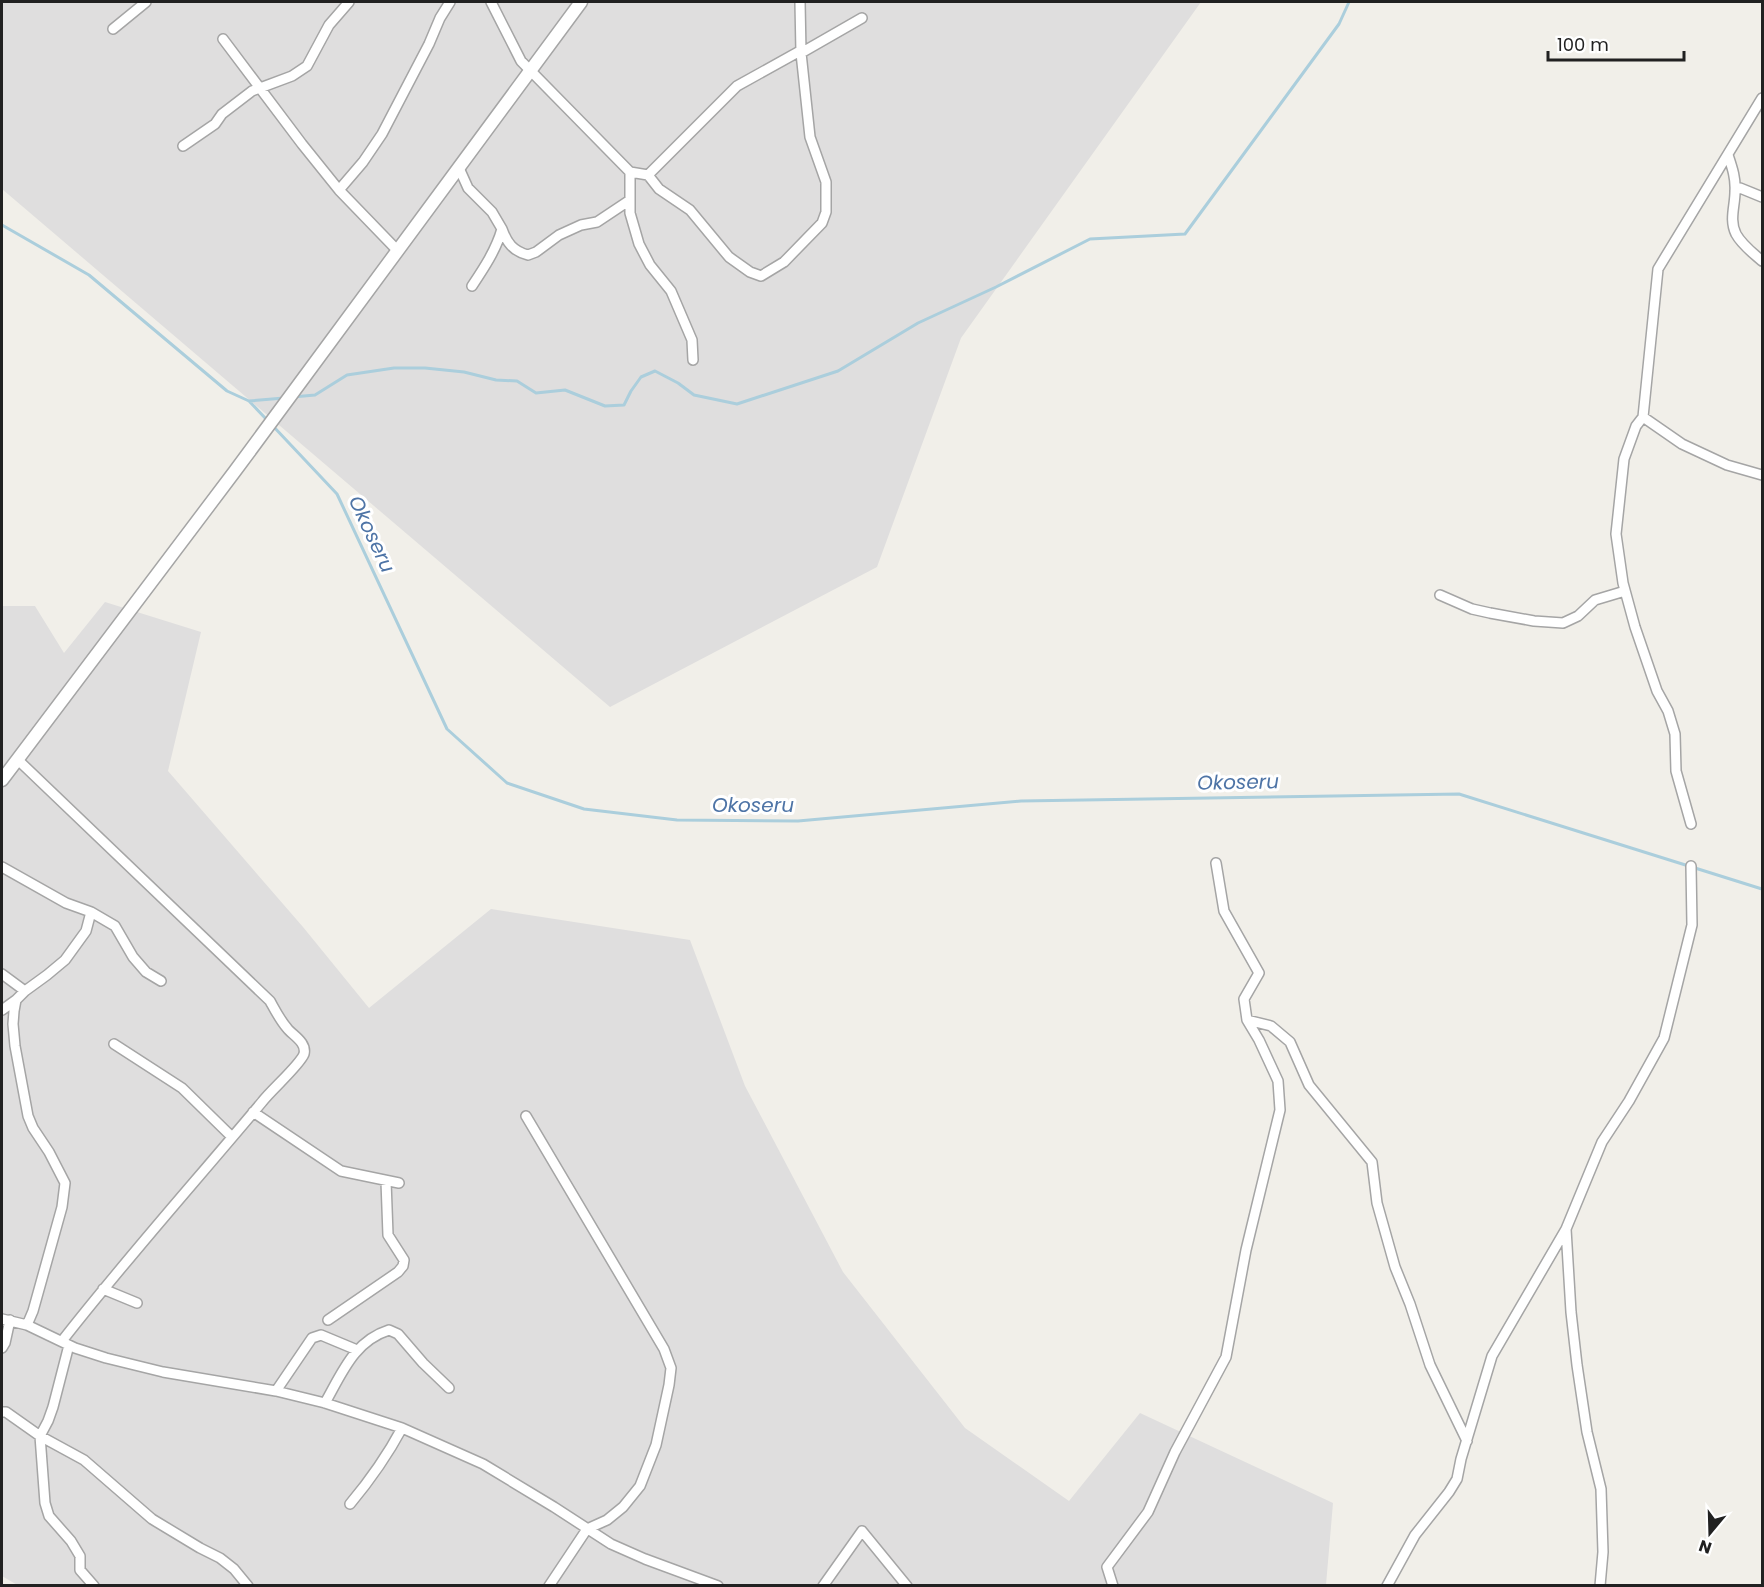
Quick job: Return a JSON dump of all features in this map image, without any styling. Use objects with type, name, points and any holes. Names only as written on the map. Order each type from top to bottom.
[{"type":"street","points":[[113,29],[146,2]]},
{"type":"street","points":[[183,146],[215,124],[222,114],[252,91],[292,76],[307,66],[329,25],[350,2]]},
{"type":"street","points":[[339,190],[363,162],[382,134],[450,2]]},
{"type":"street","points":[[491,2],[521,61],[630,172],[648,175],[659,189],[690,210],[729,257],[750,272],[761,276],[784,262],[822,223],[826,212],[826,183],[810,137],[801,53],[800,2]]},
{"type":"street","points":[[2,780],[235,471],[581,2]]},
{"type":"street","points":[[648,175],[737,86],[862,18]]},
{"type":"street","points":[[224,39],[339,190],[397,250]]},
{"type":"street","points":[[1691,824],[1676,771],[1676,734],[1668,711],[1657,691],[1625,591],[1616,534],[1618,502],[1624,459],[1636,426],[1643,417],[1658,268],[1762,98]]},
{"type":"street","points":[[1728,154],[1736,191],[1732,223],[1736,235],[1762,261]]},
{"type":"street","points":[[459,168],[468,188],[492,212],[510,245],[528,255],[536,252],[559,235],[581,225],[597,222],[630,200]]},
{"type":"street","points":[[630,172],[630,213],[639,244],[650,265],[671,291],[692,340],[693,360]]},
{"type":"street","points":[[1736,191],[1740,188],[1762,196]]},
{"type":"street","points":[[472,286],[495,248],[502,229]]},
{"type":"street","points":[[1643,417],[1682,444],[1727,465],[1762,475]]},
{"type":"street","points":[[1440,595],[1472,609],[1534,621],[1563,623],[1578,616],[1595,600],[1625,591]]},
{"type":"street","points":[[17,759],[270,1001],[288,1029],[302,1043],[304,1053],[103,1289],[66,1343],[53,1407],[39,1436],[45,1503],[49,1516],[71,1541],[80,1556],[80,1570],[94,1586]]},
{"type":"street","points":[[1113,1586],[1107,1567],[1148,1512],[1175,1452],[1226,1357],[1246,1250],[1280,1110],[1278,1081],[1247,1020],[1244,999],[1259,973],[1224,911],[1216,863]]},
{"type":"street","points":[[1387,1586],[1415,1535],[1457,1479],[1492,1356],[1566,1229],[1602,1142],[1629,1101],[1664,1038],[1692,925],[1691,866]]},
{"type":"street","points":[[2,867],[66,903],[91,912],[115,926],[133,957],[146,972],[161,981]]},
{"type":"street","points":[[2,1010],[65,960],[86,931],[91,912]]},
{"type":"street","points":[[2,974],[25,991]]},
{"type":"street","points":[[16,999],[13,1024],[28,1116],[65,1183],[62,1207],[27,1325]]},
{"type":"street","points":[[1247,1020],[1271,1026],[1290,1042],[1310,1085],[1372,1162],[1377,1203],[1395,1267],[1430,1365],[1467,1441]]},
{"type":"street","points":[[114,1044],[182,1088],[232,1137]]},
{"type":"street","points":[[253,1112],[341,1171],[399,1183]]},
{"type":"street","points":[[526,1116],[664,1349],[671,1368],[656,1445],[640,1486],[623,1507],[607,1520],[587,1529],[549,1586]]},
{"type":"street","points":[[328,1320],[398,1272],[403,1266],[404,1260],[388,1235],[386,1181]]},
{"type":"street","points":[[1566,1229],[1577,1365],[1587,1432],[1601,1489],[1604,1552],[1600,1586]]},
{"type":"street","points":[[103,1289],[137,1303]]},
{"type":"street","points":[[2,1348],[5,1343],[6,1319],[27,1325],[106,1358],[163,1372],[276,1391],[324,1403],[402,1428],[483,1464],[610,1544],[718,1586]]},
{"type":"street","points":[[324,1403],[340,1372],[357,1350],[379,1334],[389,1330],[398,1334],[449,1388]]},
{"type":"street","points":[[276,1391],[316,1335],[357,1350]]},
{"type":"street","points":[[2,1412],[39,1436],[84,1460],[152,1519],[220,1558],[234,1569],[248,1586]]},
{"type":"street","points":[[350,1504],[388,1454],[402,1428]]},
{"type":"street","points":[[823,1586],[862,1531],[907,1586]]},
{"type":"shaded area","points":[[2,2],[1201,2],[961,338],[877,567],[610,707],[2,189]]},
{"type":"shaded area","points":[[105,602],[201,632],[168,771],[303,927],[369,1008],[491,909],[690,940],[745,1086],[843,1272],[965,1428],[1069,1501],[1140,1413],[1333,1503],[1326,1585],[19,1586],[2,1576],[2,606],[35,606],[64,653]]},
{"type":"waterway","points":[[293,397],[315,395],[347,375],[394,368],[425,368],[464,372],[496,380],[517,381],[536,393],[565,390],[605,406],[624,405],[641,377],[655,371],[678,383],[694,395],[737,404],[838,371],[918,323],[996,287],[1090,239],[1185,234],[1339,24],[1349,2]]},
{"type":"waterway","name":"Okoseru","points":[[2,225],[89,275],[227,391],[249,401],[267,420]]},
{"type":"waterway","points":[[249,401],[284,398]]},
{"type":"waterway","name":"Okoseru","points":[[272,425],[337,494],[447,729],[507,783],[584,809],[677,820],[798,821],[1021,801],[1459,794],[1762,889]]}]
